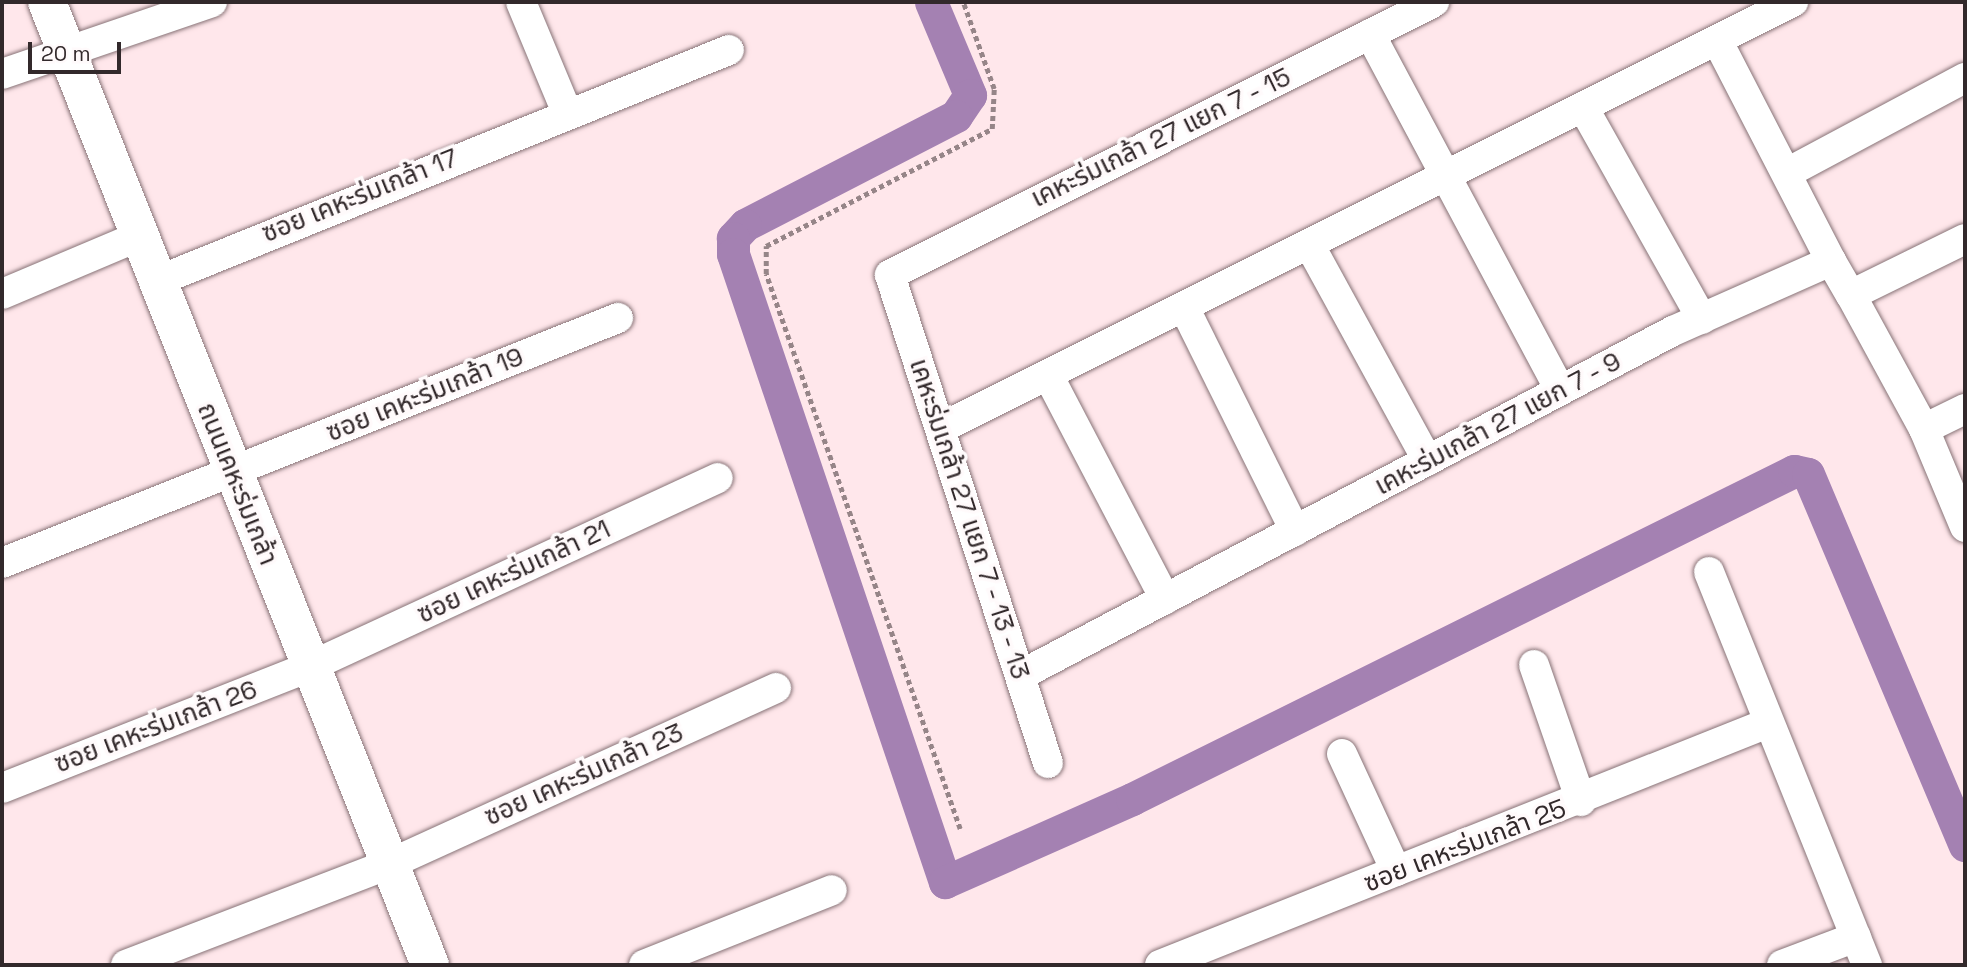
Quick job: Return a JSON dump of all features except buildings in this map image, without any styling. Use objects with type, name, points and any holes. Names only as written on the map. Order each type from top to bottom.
[{"type":"street","name":"ถนนเคหะร่มเกล้า","points":[[47,2],[137,237],[392,863],[430,965]]},
{"type":"street","points":[[2,74],[68,55],[212,2]]},
{"type":"street","points":[[520,2],[566,110]]},
{"type":"street","name":"เคหะร่มเกล้า 27 แยก 7 - 15","points":[[890,275],[1434,2]]},
{"type":"street","points":[[941,428],[1793,2]]},
{"type":"street","points":[[1370,34],[1560,390]]},
{"type":"street","points":[[1717,40],[1831,261],[1924,429],[1965,527]]},
{"type":"street","name":"ซอย เคหะร่มเกล้า 17","points":[[155,282],[566,110],[729,50]]},
{"type":"street","points":[[1787,173],[1965,78]]},
{"type":"street","points":[[1583,107],[1702,319]]},
{"type":"street","points":[[2,294],[137,237]]},
{"type":"street","points":[[1851,295],[1965,239]]},
{"type":"street","points":[[1309,244],[1428,461]]},
{"type":"street","name":"เคหะร่มเกล้า 27 แยก 7 - 9","points":[[1021,675],[1560,390],[1702,319],[1831,261]]},
{"type":"street","name":"เคหะร่มเกล้า 27 แยก 7 - 13 - 13","points":[[890,275],[1048,762]]},
{"type":"street","points":[[1184,307],[1295,531]]},
{"type":"street","name":"ซอย เคหะร่มเกล้า 19","points":[[2,563],[618,318]]},
{"type":"street","points":[[1048,375],[1165,599]]},
{"type":"street","points":[[1924,429],[1965,409]]},
{"type":"street","name":"ซอย เคหะร่มเกล้า 21","points":[[311,666],[718,478]]},
{"type":"street","points":[[1709,572],[1867,965]]},
{"type":"street","points":[[1534,665],[1581,800]]},
{"type":"street","name":"ซอย เคหะร่มเกล้า 26","points":[[2,788],[311,666]]},
{"type":"street","name":"ซอย เคหะร่มเกล้า 23","points":[[126,965],[392,863],[776,688]]},
{"type":"street","name":"ซอย เคหะร่มเกล้า 25","points":[[1160,965],[1581,800],[1768,723]]},
{"type":"street","points":[[1342,754],[1396,872]]},
{"type":"street","points":[[644,965],[832,890]]},
{"type":"street","points":[[1782,965],[1856,937]]},
{"type":"path","points":[[960,829],[766,274],[766,246],[992,129],[994,89],[963,2]]},
{"type":"waterway","points":[[931,2],[970,95],[956,116],[745,225],[733,238],[733,254],[945,882],[1132,799],[1794,471],[1808,474],[1965,845]]}]
